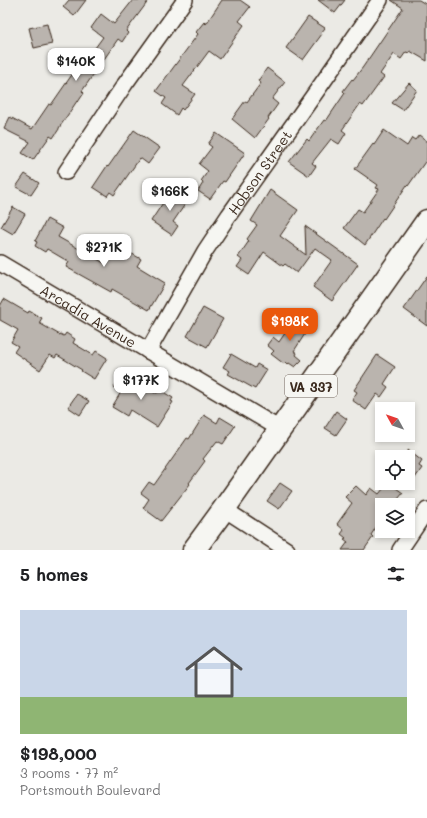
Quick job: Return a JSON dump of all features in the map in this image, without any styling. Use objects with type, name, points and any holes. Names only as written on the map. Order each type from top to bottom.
[{"type":"main road","name":"VA 337","points":[[194,550],[427,220]]},
{"type":"street","points":[[66,172],[184,0]]},
{"type":"street","name":"Hobson Street","points":[[148,351],[205,251],[380,0]]},
{"type":"street","name":"Arcadia Avenue","points":[[0,263],[280,429]]},
{"type":"street","points":[[224,509],[287,550]]},
{"type":"street","points":[[400,550],[427,510]]},
{"type":"building","points":[[69,0],[86,0],[74,16],[63,7]]},
{"type":"building","points":[[133,0],[149,0],[126,31],[128,33],[122,42],[118,39],[82,91],[84,93],[78,102],[77,101],[53,138],[50,136],[33,160],[22,153],[30,142],[4,129],[10,117],[32,129],[78,66],[81,67],[103,37],[91,28],[101,14],[114,24]]},
{"type":"building","points":[[222,0],[240,0],[250,7],[239,21],[244,25],[220,59],[209,51],[183,86],[195,94],[183,110],[181,108],[177,115],[162,104],[166,98],[156,91],[198,34],[196,32],[204,22],[206,24]]},
{"type":"building","points":[[318,0],[345,0],[335,13]]},
{"type":"building","points":[[391,0],[419,0],[427,5],[427,61],[410,51],[409,53],[406,52],[401,59],[394,54],[380,74],[384,77],[363,106],[360,104],[342,130],[346,133],[339,144],[331,139],[312,163],[316,166],[309,176],[289,162],[307,139],[309,141],[324,120],[326,121],[345,93],[343,91],[363,67],[403,8]]},
{"type":"building","points":[[308,17],[325,28],[303,60],[286,48]]},
{"type":"building","points":[[47,24],[52,44],[34,48],[29,28]]},
{"type":"building","points":[[267,68],[285,82],[272,99],[278,104],[255,138],[232,119],[261,83],[258,81]]},
{"type":"building","points":[[409,83],[417,90],[403,110],[392,103]]},
{"type":"building","points":[[134,130],[160,148],[148,164],[140,158],[114,195],[110,192],[107,196],[93,187]]},
{"type":"building","points":[[384,130],[407,146],[412,138],[415,140],[419,135],[427,141],[427,159],[365,245],[344,228],[358,209],[363,212],[379,189],[376,188],[378,185],[355,169]]},
{"type":"building","points":[[216,133],[245,153],[225,182],[223,181],[210,199],[198,191],[203,183],[201,181],[208,171],[199,164],[212,147],[208,144]]},
{"type":"building","points":[[25,174],[39,183],[31,195],[16,187]]},
{"type":"building","points":[[172,189],[188,200],[173,222],[178,226],[172,235],[151,221]]},
{"type":"building","points":[[270,190],[298,210],[280,236],[306,255],[305,226],[358,264],[332,301],[313,287],[332,260],[315,248],[297,273],[285,264],[283,266],[264,252],[249,275],[237,267],[242,260],[238,257],[249,241],[247,239],[257,225],[251,221]]},
{"type":"building","points":[[13,207],[25,214],[13,234],[1,227]]},
{"type":"building","points":[[47,219],[63,228],[58,237],[104,263],[115,244],[141,259],[137,266],[165,283],[149,310],[112,289],[111,292],[66,267],[69,262],[47,249],[45,252],[35,246],[37,242],[35,241]]},
{"type":"building","points":[[427,276],[427,326],[404,309]]},
{"type":"building","points":[[4,299],[28,313],[29,311],[42,318],[39,323],[60,335],[64,336],[66,333],[75,339],[73,343],[93,355],[96,351],[107,358],[94,379],[57,355],[55,358],[50,355],[40,370],[14,352],[18,346],[11,342],[18,330],[0,320],[0,306]]},
{"type":"building","points":[[203,308],[223,319],[207,347],[187,336]]},
{"type":"building","points":[[298,314],[312,323],[294,351],[302,360],[295,367],[286,362],[284,364],[271,354],[274,351],[267,345],[273,337],[279,342]]},
{"type":"building","points":[[231,354],[255,368],[257,364],[267,370],[255,389],[228,374],[230,371],[223,367]]},
{"type":"building","points":[[377,355],[395,367],[384,384],[388,387],[381,397],[377,394],[366,410],[352,400],[357,392],[354,390]]},
{"type":"building","points":[[123,373],[155,393],[160,390],[173,398],[171,401],[173,402],[157,427],[130,410],[127,416],[112,407],[121,392],[114,387]]},
{"type":"building","points":[[77,394],[89,401],[80,415],[68,407]]},
{"type":"building","points":[[336,411],[347,419],[336,435],[325,428]]},
{"type":"building","points":[[204,415],[217,423],[220,417],[235,426],[223,444],[217,441],[203,459],[205,461],[189,483],[190,484],[161,521],[143,508],[149,499],[141,493],[149,482],[154,485],[187,438],[189,439]]},
{"type":"building","points":[[415,456],[422,461],[419,466],[422,468],[415,478]]},
{"type":"building","points":[[280,483],[292,491],[279,509],[267,501]]},
{"type":"building","points":[[356,486],[366,495],[371,488],[379,494],[382,490],[399,490],[403,493],[399,498],[375,498],[375,529],[371,535],[373,537],[364,550],[342,550],[348,542],[341,534],[344,530],[337,524],[352,503],[345,497]]}]
